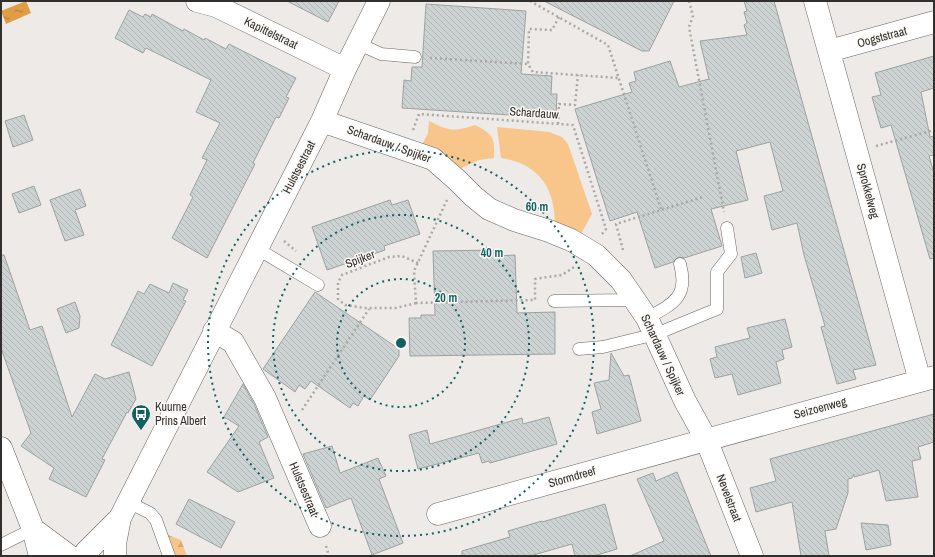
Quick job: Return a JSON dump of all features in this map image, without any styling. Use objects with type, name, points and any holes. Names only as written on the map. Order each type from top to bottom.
[{"type":"street","name":"Kapittelstraat","points":[[197,1],[216,6],[344,69]]},
{"type":"street","name":"Hulstsestraat","points":[[115,556],[115,544],[124,510],[256,248],[322,121],[344,69],[379,1]]},
{"type":"street","name":"Sprokkelweg","points":[[815,1],[857,152],[927,379]]},
{"type":"street","name":"Oogststraat","points":[[829,51],[934,22]]},
{"type":"street","name":"Schardauw / Spijker","points":[[322,121],[433,159],[489,209],[514,220],[549,231],[571,240],[596,255],[621,280],[652,326],[685,401],[706,439]]},
{"type":"street","name":"Hulstsestraat","points":[[214,331],[233,342],[265,398],[320,526]]},
{"type":"street","name":"Seizoenweg","points":[[706,439],[927,379]]},
{"type":"street","name":"Stormdreef","points":[[438,514],[706,439]]},
{"type":"street","name":"Nevelstraat","points":[[706,439],[752,556]]},
{"type":"street","points":[[1,448],[32,529],[40,556]]},
{"type":"street","name":"Hulstsestraat","points":[[80,555],[124,510]]},
{"type":"street","points":[[32,529],[80,555]]},
{"type":"lane","points":[[357,43],[381,54],[415,57]]},
{"type":"lane","points":[[579,349],[603,347],[652,326],[717,309],[717,272],[731,254],[727,228]]},
{"type":"lane","points":[[256,248],[318,285]]},
{"type":"lane","points":[[652,326],[668,306],[678,297],[683,284],[680,264]]},
{"type":"lane","points":[[554,301],[626,300],[632,296]]},
{"type":"lane","points":[[124,510],[150,513],[156,520],[169,556]]},
{"type":"lane","points":[[1,545],[32,529]]},
{"type":"path","points":[[530,1],[608,44],[661,209]]},
{"type":"path","points":[[689,1],[693,16],[689,27],[727,228]]},
{"type":"path","points":[[558,17],[552,30],[529,29],[528,64],[533,72],[619,78]]},
{"type":"path","points":[[428,58],[528,64]]},
{"type":"path","points":[[558,124],[559,104],[576,105],[578,75]]},
{"type":"path","name":"Schardauw","points":[[406,149],[419,114],[573,125],[606,229],[588,251]]},
{"type":"path","points":[[857,152],[934,130]]},
{"type":"path","points":[[416,303],[414,271],[456,180]]},
{"type":"path","points":[[624,253],[616,224],[703,197]]},
{"type":"path","name":"Spijker","points":[[418,263],[402,256],[389,257],[342,275],[338,283],[338,299],[345,306],[369,308],[396,308],[416,303],[535,300],[535,279],[562,275],[575,267],[588,251]]},
{"type":"path","points":[[302,410],[369,308]]},
{"type":"green space","points":[[429,121],[447,129],[462,129],[475,125],[481,128],[492,137],[494,158],[479,160],[457,170],[422,145],[428,133]]},
{"type":"green space","points":[[497,127],[549,132],[562,137],[568,144],[592,214],[580,236],[555,225],[552,200],[548,189],[535,172],[514,161],[501,158]]},
{"type":"green space","points":[[168,535],[181,540],[187,556],[176,556]]},
{"type":"water","points":[[26,1],[31,13],[6,24],[1,11]]},
{"type":"building","points":[[287,1],[339,1],[328,22]]},
{"type":"building","points":[[544,1],[674,1],[649,51],[642,51]]},
{"type":"building","points":[[744,1],[774,1],[876,365],[853,370],[856,379],[837,384],[821,327],[825,326],[804,255],[797,223],[772,230],[764,196],[783,191],[770,142],[736,151],[748,200],[711,209],[722,246],[684,258],[678,257],[673,262],[655,268],[637,212],[610,221],[575,109],[632,92],[629,83],[636,81],[634,72],[670,61],[679,87],[709,79],[700,41],[747,35],[744,25],[747,23],[744,12],[747,11]]},
{"type":"building","points":[[426,4],[526,11],[521,74],[552,76],[551,94],[557,94],[556,118],[402,108],[404,80],[411,81],[412,67],[422,67]]},
{"type":"building","points":[[129,10],[143,17],[145,14],[151,17],[152,14],[183,31],[184,29],[204,40],[205,38],[226,49],[229,44],[296,78],[286,97],[289,98],[279,118],[276,117],[253,163],[255,164],[207,258],[172,238],[193,197],[190,195],[207,160],[202,158],[220,123],[196,112],[211,80],[146,48],[143,53],[115,38]]},
{"type":"building","points":[[934,56],[934,88],[921,92],[930,137],[934,136],[934,155],[929,156],[934,173],[934,258],[930,259],[891,125],[881,128],[872,97],[881,95],[875,73]]},
{"type":"building","points":[[24,115],[33,140],[13,147],[5,121]]},
{"type":"building","points":[[34,186],[41,205],[19,213],[12,194]]},
{"type":"building","points":[[80,189],[86,206],[75,210],[84,235],[65,241],[50,200]]},
{"type":"building","points":[[390,200],[392,205],[408,200],[420,234],[384,246],[385,250],[327,270],[312,227]]},
{"type":"building","points":[[498,250],[498,256],[515,255],[517,313],[555,312],[555,354],[410,356],[409,318],[421,318],[421,315],[435,315],[433,251]]},
{"type":"building","points":[[756,253],[762,273],[745,278],[741,257]]},
{"type":"building","points":[[1,255],[4,255],[30,330],[42,326],[72,417],[95,374],[105,379],[129,372],[136,399],[128,413],[127,412],[102,459],[105,460],[86,497],[49,479],[54,468],[21,446],[31,433],[1,348]]},
{"type":"building","points":[[173,283],[188,290],[183,300],[186,301],[152,366],[111,345],[138,291],[144,294],[150,284],[169,293]]},
{"type":"building","points":[[315,292],[399,349],[399,356],[370,400],[364,396],[358,406],[353,403],[350,408],[311,381],[305,389],[299,385],[295,392],[263,369]]},
{"type":"building","points":[[75,302],[80,316],[79,328],[66,333],[57,309]]},
{"type":"building","points":[[785,319],[792,347],[782,350],[784,359],[776,362],[781,383],[738,395],[732,374],[715,378],[710,359],[717,357],[715,347],[750,338],[747,328]]},
{"type":"building","points":[[611,353],[624,376],[629,375],[641,421],[597,434],[592,412],[601,409],[594,383],[609,380]]},
{"type":"building","points":[[243,384],[254,404],[268,437],[259,442],[274,478],[238,492],[207,472],[239,426],[224,417]]},
{"type":"building","points":[[934,414],[934,442],[918,447],[921,459],[912,461],[918,497],[886,501],[879,470],[854,477],[854,474],[852,478],[848,479],[848,493],[836,529],[825,531],[829,556],[801,556],[792,502],[756,512],[750,488],[776,481],[770,459]]},
{"type":"building","points":[[549,417],[557,444],[490,463],[489,461],[482,463],[479,453],[418,469],[409,435],[427,430],[430,444],[522,418],[523,424]]},
{"type":"building","points":[[332,446],[340,473],[378,458],[386,476],[379,479],[403,543],[372,555],[351,498],[326,508],[303,454]]},
{"type":"building","points":[[677,472],[711,556],[630,556],[664,541],[637,479],[653,473],[656,481]]},
{"type":"building","points":[[189,499],[235,522],[221,548],[176,524]]},
{"type":"building","points":[[605,504],[617,549],[594,556],[575,556],[572,544],[530,556],[462,556],[462,551],[510,537],[508,531]]},
{"type":"building","points":[[861,523],[888,525],[891,545],[866,550]]},
{"type":"place","name":"Kuurne Prins Albert","points":[[141,431]]}]
